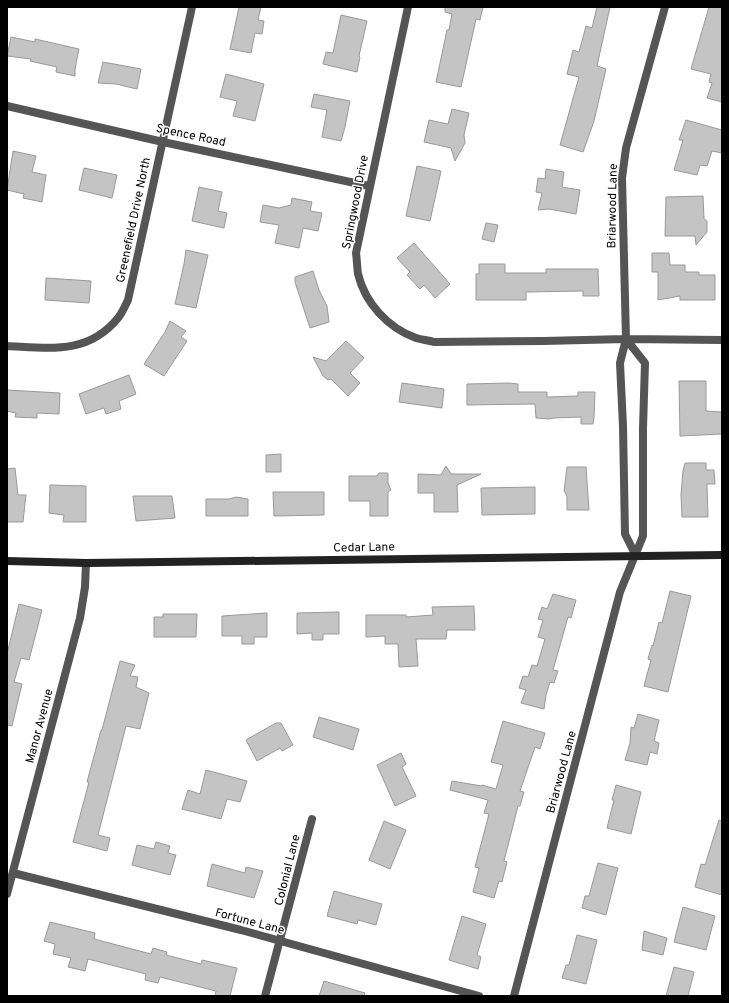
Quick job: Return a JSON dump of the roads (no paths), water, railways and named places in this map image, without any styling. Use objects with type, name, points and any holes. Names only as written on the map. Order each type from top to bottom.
[{"type":"main road","name":"Cedar Lane","points":[[7,561],[86,563],[722,555]]},
{"type":"street","name":"Greenefield Drive North","points":[[7,346],[46,348],[79,345],[94,339],[103,333],[119,317],[128,300],[192,7]]},
{"type":"street","name":"Springwood Drive","points":[[408,7],[356,253],[358,274],[364,291],[373,306],[385,320],[416,338],[434,342],[626,339],[722,340]]},
{"type":"street","name":"Briarwood Lane","points":[[636,556],[625,534],[620,363],[626,339],[622,178],[626,148],[665,7]]},
{"type":"street","name":"Spence Road","points":[[7,106],[163,142],[370,186]]},
{"type":"street","name":"Briarwood Lane","points":[[514,996],[620,592],[643,536],[643,428],[645,363],[626,339]]},
{"type":"street","name":"Manor Avenue","points":[[7,894],[80,618],[85,587],[86,563]]},
{"type":"street","name":"Colonial Lane","points":[[265,996],[312,819]]},
{"type":"street","name":"Fortune Lane","points":[[13,873],[280,941],[479,996]]}]
